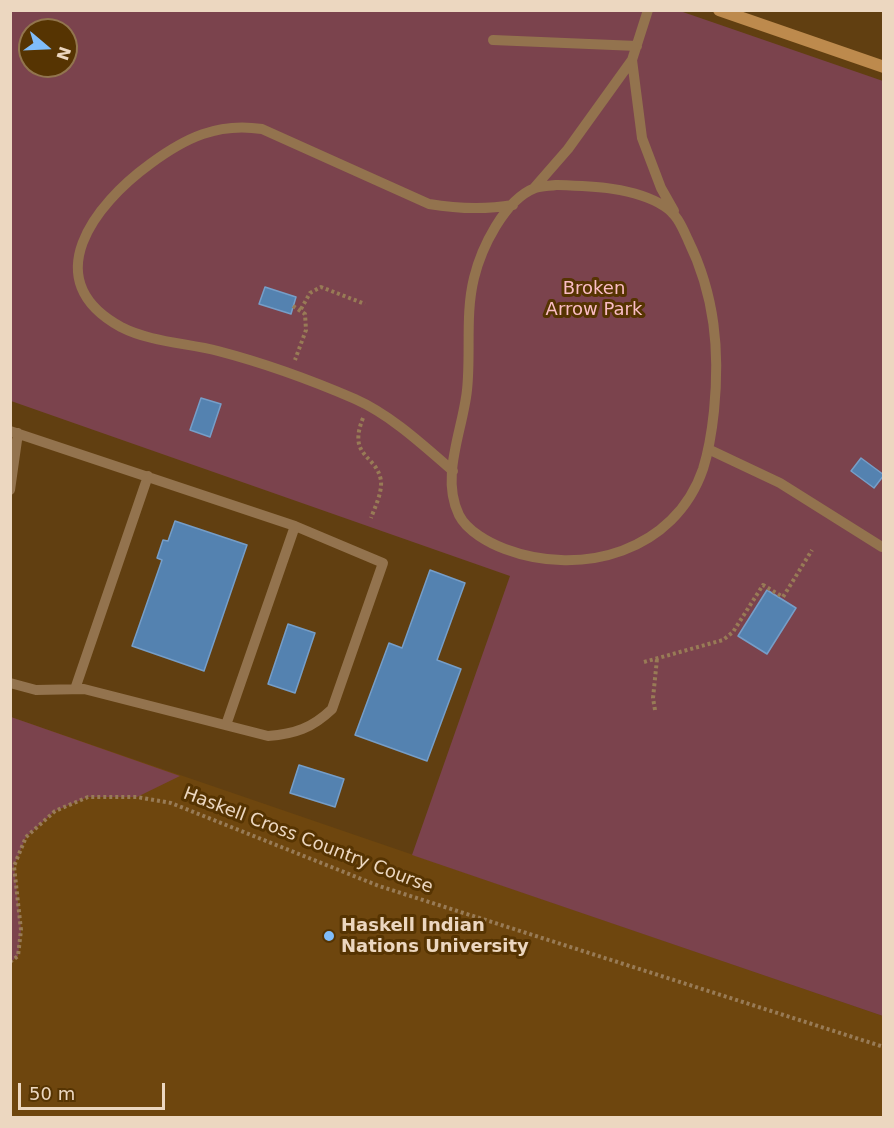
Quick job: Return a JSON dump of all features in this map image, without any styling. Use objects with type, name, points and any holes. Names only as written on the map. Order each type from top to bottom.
[{"type":"main road","points":[[723,11],[884,67]]},
{"type":"lane","points":[[632,60],[642,138],[661,188],[700,265],[711,302],[717,341],[717,378],[708,449],[697,487],[683,506],[645,540],[619,553],[573,562],[519,555],[496,546],[475,532],[460,517],[453,499],[453,471],[467,392],[473,279],[497,223],[513,205],[534,188],[568,149],[632,60],[648,10]]},
{"type":"lane","points":[[493,40],[637,46]]},
{"type":"lane","points":[[453,471],[423,444],[368,407],[289,375],[219,352],[123,328],[103,315],[89,301],[81,286],[78,267],[81,249],[88,226],[104,203],[123,184],[168,150],[200,133],[220,128],[244,126],[262,129],[429,204],[458,209],[489,209],[513,205]]},
{"type":"lane","points":[[534,188],[579,186],[623,192],[663,205],[676,216]]},
{"type":"lane","points":[[10,490],[14,432],[295,526],[383,563],[332,709],[316,724],[293,734],[268,736],[84,689],[36,690],[10,683]]},
{"type":"lane","points":[[708,449],[780,483],[882,547]]},
{"type":"lane","points":[[75,689],[148,476]]},
{"type":"lane","points":[[226,725],[295,526]]},
{"type":"path","points":[[301,309],[310,293],[321,287],[365,304]]},
{"type":"path","points":[[289,375],[306,330],[305,314],[301,309],[293,306]]},
{"type":"path","points":[[368,407],[357,432],[358,443],[380,477],[381,486],[371,518]]},
{"type":"path","points":[[644,662],[723,640],[733,632],[763,585],[783,597],[812,550]]},
{"type":"path","points":[[655,710],[652,698],[657,659]]},
{"type":"path","name":"Haskell Cross Country Course","points":[[10,962],[18,956],[21,930],[14,866],[26,837],[55,811],[88,796],[137,797],[171,802],[379,886],[884,1047]]},
{"type":"shaded area","name":"Haskell Indian Nations University","points":[[11,717],[883,1016],[883,1117],[11,1118]]},
{"type":"green space","name":"Broken Arrow Park","points":[[11,11],[680,11],[883,81],[883,1016],[412,855],[510,576],[11,401]]},
{"type":"green space","points":[[11,717],[180,776],[137,797],[88,797],[55,811],[26,837],[14,866],[21,930],[18,956],[11,962]]},
{"type":"building","points":[[265,287],[296,297],[291,314],[259,304]]},
{"type":"building","points":[[201,398],[221,404],[210,437],[190,430]]},
{"type":"building","points":[[861,458],[884,475],[874,488],[851,471]]},
{"type":"building","points":[[175,521],[247,545],[204,671],[132,646],[162,560],[157,558],[163,540],[168,541]]},
{"type":"building","points":[[430,570],[465,583],[437,660],[461,669],[427,761],[355,735],[389,643],[402,648]]},
{"type":"building","points":[[767,590],[796,608],[767,654],[738,636]]},
{"type":"building","points":[[288,624],[315,633],[295,693],[268,684]]},
{"type":"building","points":[[299,765],[344,779],[335,807],[290,793]]},
{"type":"place","name":"Haskell Indian Nations University","points":[[329,936]]}]
